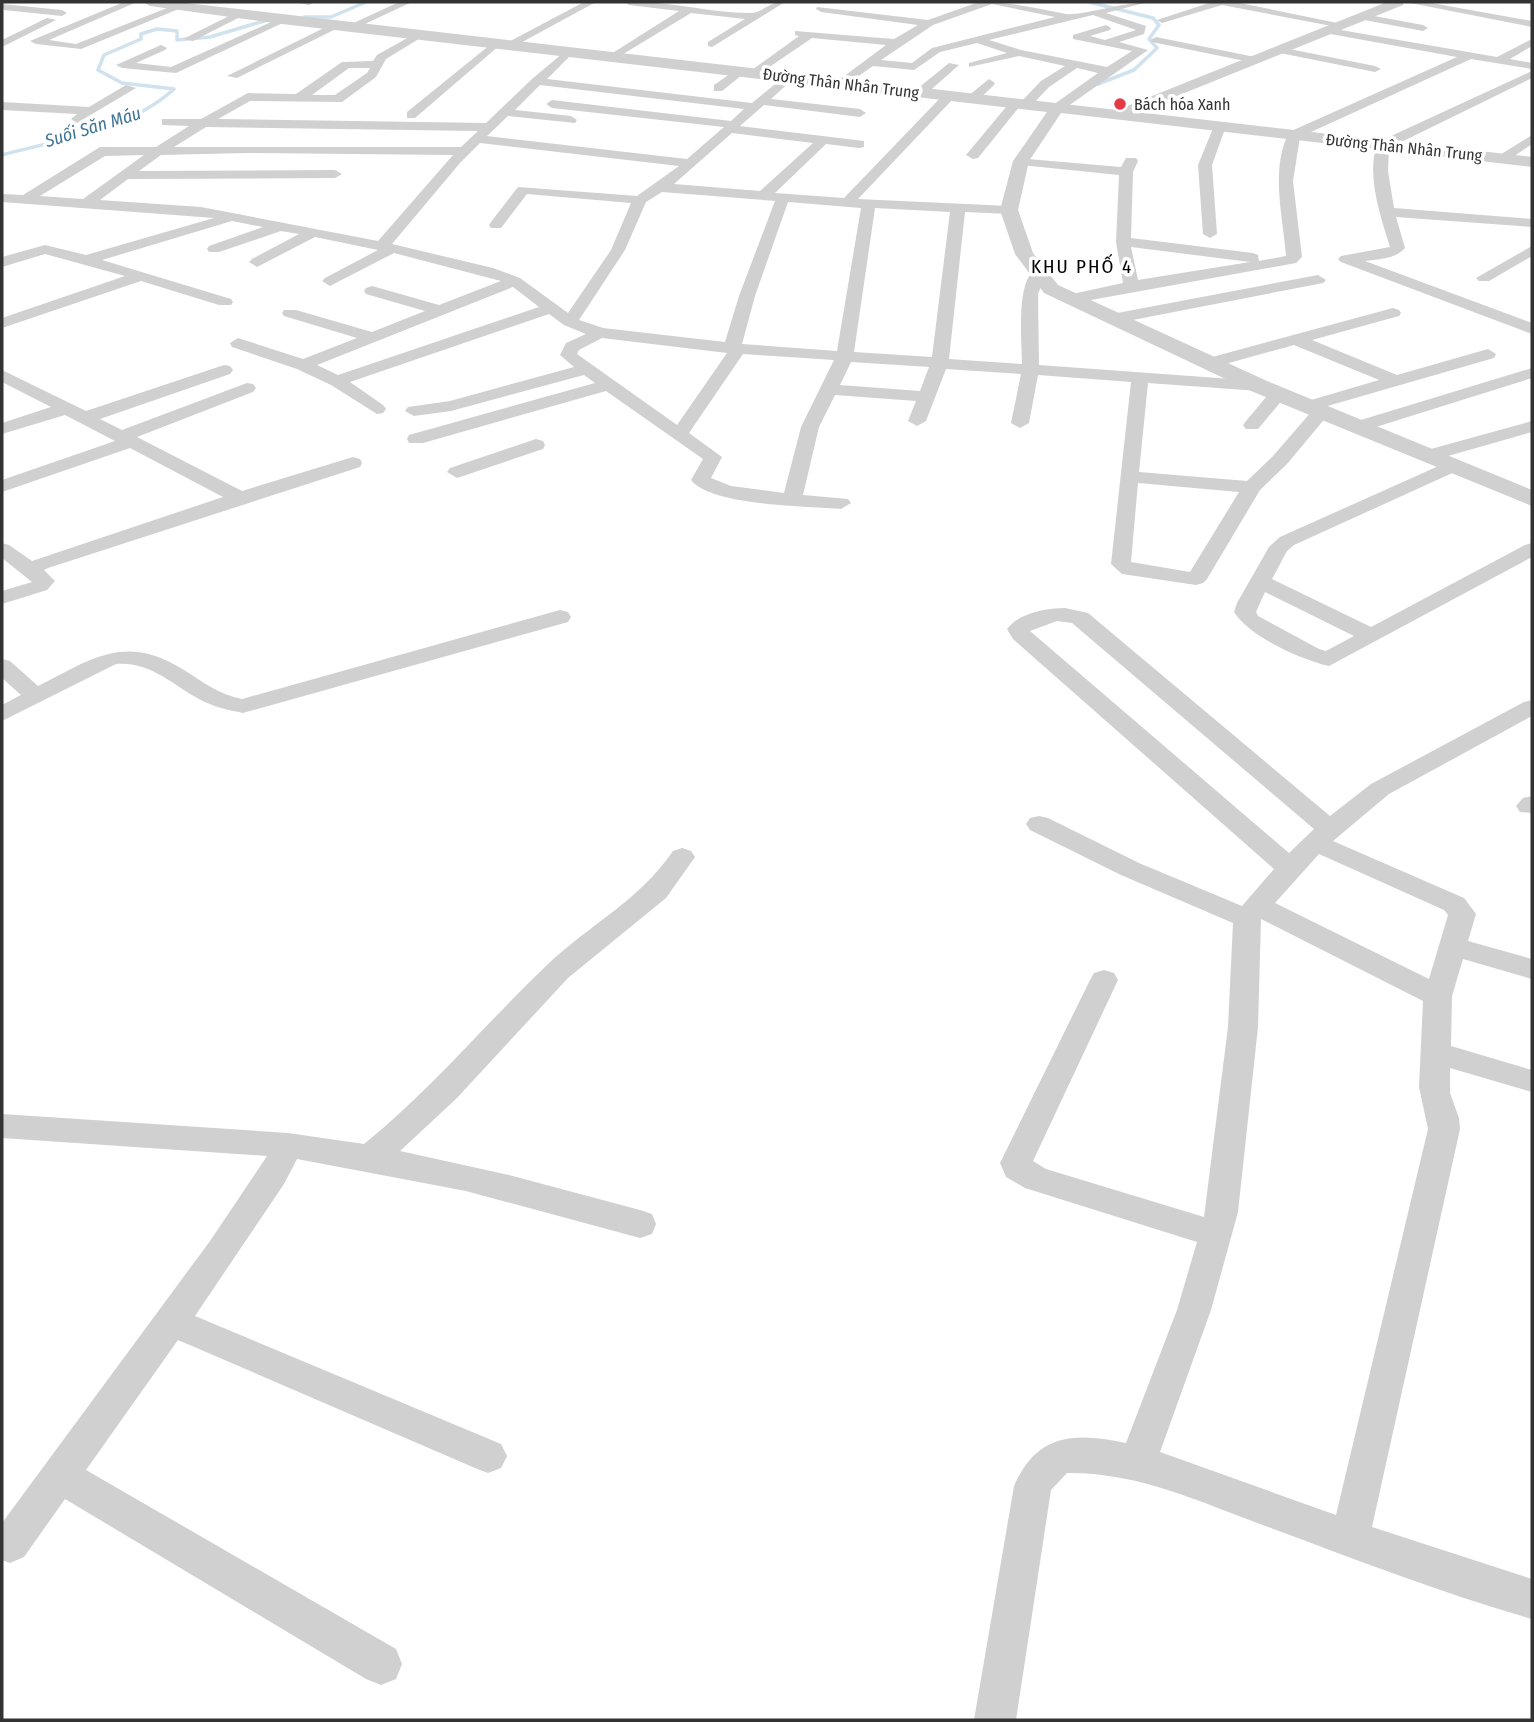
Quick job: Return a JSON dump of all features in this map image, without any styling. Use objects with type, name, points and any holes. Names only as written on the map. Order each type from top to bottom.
[{"type":"street","points":[[36,41],[132,2]]},
{"type":"street","name":"Đường Thân Nhân Trung","points":[[150,2],[418,35],[615,56],[715,63],[748,71],[972,99],[1532,162]]},
{"type":"street","points":[[299,2],[309,2]]},
{"type":"street","points":[[258,79],[227,75],[407,2]]},
{"type":"street","points":[[411,115],[503,44],[591,2]]},
{"type":"street","points":[[628,2],[754,17]]},
{"type":"street","points":[[712,44],[780,2]]},
{"type":"street","points":[[961,2],[983,4]]},
{"type":"street","points":[[995,2],[1072,17]]},
{"type":"street","points":[[870,62],[914,67],[936,50],[1143,2]]},
{"type":"street","points":[[1162,20],[1221,2],[1261,4],[1348,23],[1442,37],[1430,47]]},
{"type":"street","points":[[1119,114],[1398,2]]},
{"type":"street","points":[[1410,2],[1532,24]]},
{"type":"street","points":[[1037,10],[1059,3]]},
{"type":"street","points":[[843,83],[896,43],[929,23],[983,4]]},
{"type":"street","points":[[1228,20],[1261,4]]},
{"type":"street","points":[[6,36],[73,11],[7,6]]},
{"type":"street","points":[[6,36],[76,47],[181,6]]},
{"type":"street","points":[[821,9],[929,23]]},
{"type":"street","points":[[615,56],[688,10]]},
{"type":"street","points":[[1105,10],[1143,29],[1106,43]]},
{"type":"street","points":[[198,72],[122,65],[177,47],[241,14]]},
{"type":"street","points":[[1476,25],[1494,17]]},
{"type":"street","points":[[175,69],[279,19]]},
{"type":"street","points":[[1348,23],[1430,47],[1532,66]]},
{"type":"street","points":[[1106,28],[1077,37],[1142,50],[1107,71],[1057,108],[1033,150],[1009,210],[1024,254],[1051,289],[1268,390],[1532,499]]},
{"type":"street","points":[[718,88],[804,33],[896,43]]},
{"type":"street","points":[[88,202],[157,152],[245,98],[338,99],[372,75],[381,57],[418,35]]},
{"type":"street","points":[[979,40],[1020,53],[1107,71]]},
{"type":"street","points":[[1156,40],[1255,60]]},
{"type":"street","points":[[1260,41],[1284,49],[1376,69]]},
{"type":"street","points":[[1499,60],[1532,42]]},
{"type":"street","points":[[138,45],[177,47],[209,54]]},
{"type":"street","points":[[1076,49],[1129,60]]},
{"type":"street","points":[[1185,55],[1201,49]]},
{"type":"street","points":[[330,281],[387,247],[465,150],[569,51]]},
{"type":"street","points":[[973,65],[1020,53]]},
{"type":"street","points":[[1069,299],[1131,286],[1283,262],[1294,257],[1284,180],[1287,154],[1294,135],[1470,55]]},
{"type":"street","points":[[298,99],[346,64],[378,65]]},
{"type":"street","points":[[921,92],[953,65]]},
{"type":"street","points":[[973,155],[1020,104],[1074,65]]},
{"type":"street","points":[[1532,74],[1385,145],[1381,176],[1386,212],[1398,248],[1393,252],[1353,256],[1348,260],[1532,329]]},
{"type":"street","points":[[570,321],[618,250],[640,200],[671,180],[790,76]]},
{"type":"street","points":[[536,80],[758,104],[864,109],[847,124]]},
{"type":"street","points":[[972,99],[989,83]]},
{"type":"street","points":[[72,122],[130,88]]},
{"type":"street","points":[[847,203],[949,96]]},
{"type":"street","points":[[552,104],[683,119],[728,130]]},
{"type":"street","points":[[2,106],[92,111]]},
{"type":"street","points":[[150,131],[189,108]]},
{"type":"street","points":[[504,113],[667,130],[728,130],[859,144]]},
{"type":"street","points":[[667,130],[683,119]]},
{"type":"street","points":[[166,122],[489,127]]},
{"type":"street","points":[[1210,234],[1205,164],[1220,125]]},
{"type":"street","points":[[477,139],[690,163]]},
{"type":"street","points":[[1502,158],[1532,139]]},
{"type":"street","points":[[763,196],[822,141]]},
{"type":"street","points":[[26,199],[104,151],[247,149],[398,155],[465,150]]},
{"type":"street","points":[[1033,150],[1129,166],[1123,242],[1131,286]]},
{"type":"street","points":[[126,175],[335,174]]},
{"type":"street","points":[[657,187],[847,203],[1009,210]]},
{"type":"street","points":[[496,225],[523,190],[640,200]]},
{"type":"street","points":[[2,198],[176,208],[387,247],[488,271],[515,281],[570,321],[600,334],[736,348],[1031,368],[1268,390]]},
{"type":"street","points":[[679,435],[736,348],[747,296],[783,198]]},
{"type":"street","points":[[792,498],[810,427],[845,356],[869,204]]},
{"type":"street","points":[[917,421],[940,362],[958,208]]},
{"type":"street","points":[[1386,212],[1532,223]]},
{"type":"street","points":[[86,260],[231,217]]},
{"type":"street","points":[[214,249],[278,227]]},
{"type":"street","points":[[257,262],[312,233]]},
{"type":"street","points":[[1123,242],[1283,262]]},
{"type":"street","points":[[2,262],[45,249],[225,302]]},
{"type":"street","points":[[1484,278],[1532,250]]},
{"type":"street","points":[[1020,423],[1031,368],[1030,294],[1038,274]]},
{"type":"street","points":[[2,323],[141,276]]},
{"type":"street","points":[[1112,319],[1318,280]]},
{"type":"street","points":[[303,365],[515,281]]},
{"type":"street","points":[[372,291],[438,310]]},
{"type":"street","points":[[2,306],[25,315]]},
{"type":"street","points":[[337,381],[551,308]]},
{"type":"street","points":[[290,313],[371,337]]},
{"type":"street","points":[[1210,363],[1392,313]]},
{"type":"street","points":[[600,334],[568,351],[568,355],[713,457],[701,476],[707,486],[752,495],[841,503]]},
{"type":"street","points":[[1296,340],[1396,381]]},
{"type":"street","points":[[238,343],[303,365],[337,381],[377,409]]},
{"type":"street","points":[[1140,377],[1121,564],[1129,570],[1193,580],[1200,576],[1252,487],[1274,467],[1314,409],[1488,354]]},
{"type":"street","points":[[414,411],[451,406],[586,369]]},
{"type":"street","points":[[84,418],[224,370]]},
{"type":"street","points":[[1357,427],[1532,373]]},
{"type":"street","points":[[2,375],[240,498]]},
{"type":"street","points":[[419,441],[608,385]]},
{"type":"street","points":[[2,486],[126,440],[247,388]]},
{"type":"street","points":[[829,389],[928,397]]},
{"type":"street","points":[[1252,425],[1268,390]]},
{"type":"street","points":[[2,429],[64,409]]},
{"type":"street","points":[[472,424],[510,453]]},
{"type":"street","points":[[1427,456],[1532,426]]},
{"type":"street","points":[[457,472],[536,445]]},
{"type":"street","points":[[30,569],[353,463]]},
{"type":"street","points":[[1452,466],[1279,547],[1245,612],[1250,620],[1311,654],[1329,659],[1532,550]]},
{"type":"street","points":[[1129,477],[1252,487]]},
{"type":"street","points":[[2,550],[44,581],[40,586],[2,598]]},
{"type":"street","points":[[1259,581],[1371,636]]},
{"type":"street","points":[[1289,868],[1030,643],[1018,629],[1058,613],[1068,613],[1080,618],[1323,836],[1459,908],[1462,914],[1438,996],[1434,1096],[1445,1119],[1444,1129],[1350,1538]]},
{"type":"street","points":[[2,714],[111,658],[133,656],[153,660],[221,702],[243,706],[560,617]]},
{"type":"street","points":[[2,666],[36,697]]},
{"type":"street","points":[[1138,1462],[1194,1310],[1222,1212],[1238,1072],[1251,912],[1289,868],[1380,789],[1532,707]]},
{"type":"street","points":[[1040,824],[1130,869],[1251,912],[1438,996]]},
{"type":"street","points":[[371,1157],[404,1131],[467,1069],[566,964],[652,898],[667,882],[682,857]]},
{"type":"street","points":[[1451,946],[1532,969]]},
{"type":"street","points":[[1104,980],[1016,1163],[1017,1168],[1036,1179],[1216,1234]]},
{"type":"street","points":[[1435,1052],[1532,1081]]},
{"type":"street","points":[[2,1126],[288,1145],[371,1157],[471,1178],[640,1224]]},
{"type":"street","points":[[10,1544],[172,1322],[273,1175],[288,1145]]},
{"type":"street","points":[[172,1322],[488,1456]]},
{"type":"street","points":[[996,1720],[1034,1486],[1047,1463],[1064,1456],[1096,1455],[1138,1462],[1532,1600]]},
{"type":"street","points":[[60,1475],[381,1664]]},
{"type":"waterway","name":"Suối Săn Máu","points":[[304,17],[331,17],[366,2]]},
{"type":"waterway","points":[[1089,2],[1153,18],[1159,25],[1149,39],[1157,48],[1134,70],[1098,84]]},
{"type":"waterway","name":"Suối Săn Máu","points":[[2,155],[115,124],[136,115],[174,89],[122,83],[98,70],[104,55],[141,39],[141,34],[157,29],[177,31],[177,40],[210,37],[271,19]]},
{"type":"place","name":"Bách hóa Xanh","points":[[1120,104]]},
{"type":"district","name":"KHU PHỐ 4","points":[[1082,266]]}]
